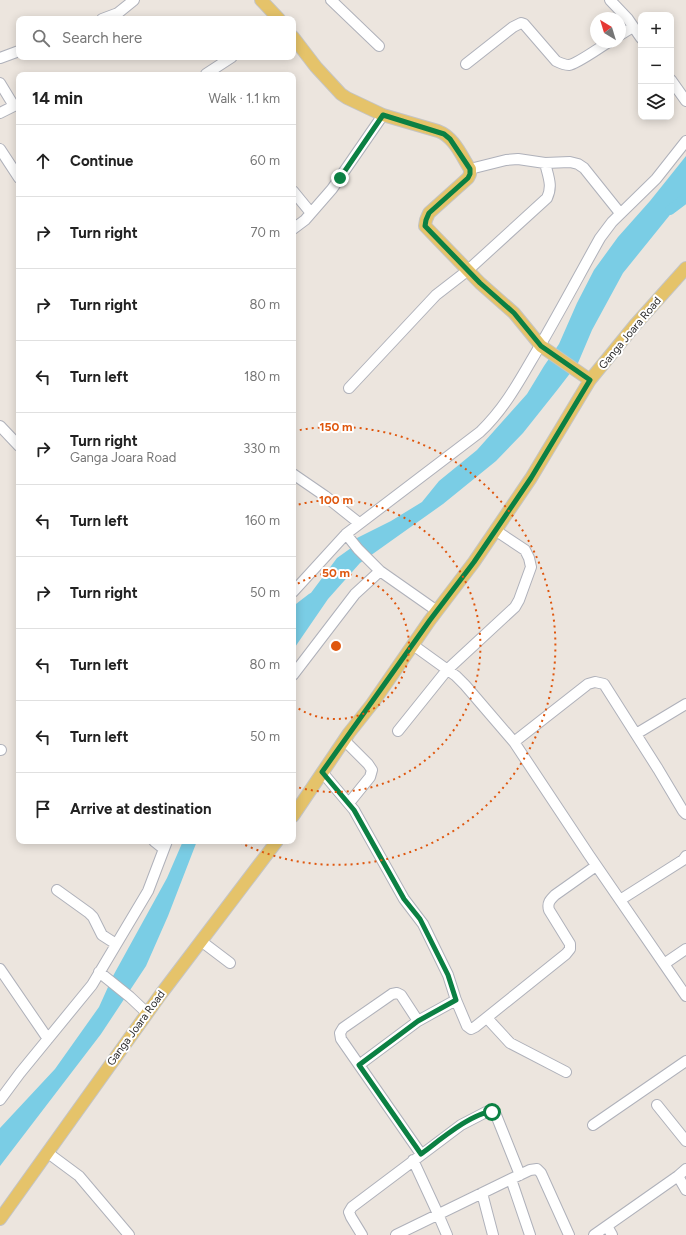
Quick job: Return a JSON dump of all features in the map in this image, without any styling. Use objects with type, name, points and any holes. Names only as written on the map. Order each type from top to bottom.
[{"type":"main road","points":[[261,0],[276,16]]},
{"type":"main road","points":[[296,41],[316,67],[341,94],[383,115],[444,134],[450,139],[470,169],[470,174],[468,178],[429,213],[425,226],[480,283],[514,313],[544,348],[590,380]]},
{"type":"main road","name":"Ganga Joara Road","points":[[296,811],[344,740],[438,611],[531,478],[590,380],[635,325],[686,268]]},
{"type":"main road","name":"Ganga Joara Road","points":[[0,1219],[147,1013],[275,844]]},
{"type":"street","points":[[110,16],[118,13],[134,0]]},
{"type":"street","points":[[331,0],[379,46]]},
{"type":"street","points":[[610,0],[638,34]]},
{"type":"street","points":[[466,64],[513,27],[521,23],[524,24],[556,61],[562,64],[570,65],[599,48]]},
{"type":"street","points":[[626,31],[633,27]]},
{"type":"street","points":[[0,58],[16,52]]},
{"type":"street","points":[[209,72],[227,60]]},
{"type":"street","points":[[0,83],[14,106],[0,113]]},
{"type":"street","points":[[674,84],[686,101]]},
{"type":"street","points":[[296,227],[311,213],[336,184],[383,115]]},
{"type":"street","points":[[296,589],[346,534],[480,432],[492,420],[507,402],[544,348],[600,238],[620,213],[656,179],[686,141]]},
{"type":"street","points":[[0,151],[16,174]]},
{"type":"street","points":[[470,169],[506,160],[518,160],[545,164],[570,162],[578,164],[584,168],[620,213]]},
{"type":"street","points":[[349,388],[436,295],[467,270],[547,198],[550,192],[550,186],[545,164]]},
{"type":"street","points":[[296,195],[311,213]]},
{"type":"street","points":[[0,426],[16,442]]},
{"type":"street","points":[[296,476],[325,496],[359,523]]},
{"type":"street","points":[[398,731],[447,670],[515,607],[519,600],[531,567],[529,558],[525,550],[495,530]]},
{"type":"street","points":[[346,534],[358,549],[371,560],[380,571],[438,611]]},
{"type":"street","points":[[296,671],[355,594],[380,571]]},
{"type":"street","points":[[413,645],[447,670],[464,685],[514,742],[596,866],[686,996]]},
{"type":"street","points":[[514,742],[588,684],[595,682],[604,684],[608,688],[686,814]]},
{"type":"street","points":[[636,734],[686,704]]},
{"type":"street","points":[[344,740],[372,770],[370,777],[349,803]]},
{"type":"street","points":[[322,772],[360,818],[404,899],[423,924],[448,975],[456,1000],[467,1026],[471,1029],[476,1027],[566,954],[570,949],[570,944],[549,910],[548,905],[550,900],[555,895],[596,866]]},
{"type":"street","points":[[0,1100],[20,1072],[92,985],[148,891],[165,845]]},
{"type":"street","points":[[620,900],[683,860],[686,856]]},
{"type":"street","points":[[57,890],[89,913],[93,917],[102,935],[116,944]]},
{"type":"street","points":[[201,941],[230,963]]},
{"type":"street","points":[[664,964],[686,949]]},
{"type":"street","points":[[0,969],[48,1039]]},
{"type":"street","points":[[99,972],[147,1013]]},
{"type":"street","points":[[418,1021],[401,995],[397,993],[392,994],[343,1028],[340,1033],[341,1039],[417,1157],[447,1235]]},
{"type":"street","points":[[359,1065],[418,1021],[456,1000]]},
{"type":"street","points":[[487,1018],[510,1043],[566,1072]]},
{"type":"street","points":[[593,1125],[686,1061]]},
{"type":"street","points":[[657,1105],[686,1141]]},
{"type":"street","points":[[362,1235],[349,1212],[352,1207],[461,1125],[486,1112],[492,1112],[496,1115],[515,1177],[530,1235]]},
{"type":"street","points":[[48,1152],[79,1176],[128,1235]]},
{"type":"street","points":[[396,1235],[515,1177],[530,1170],[537,1169],[541,1173],[569,1235]]},
{"type":"street","points":[[594,1235],[610,1231],[682,1173],[686,1190]]},
{"type":"street","points":[[482,1193],[493,1235]]},
{"type":"water","points":[[686,156],[686,195],[623,273],[592,330],[578,363],[523,433],[496,461],[443,504],[360,563],[328,599],[296,646],[296,613],[337,558],[351,548],[357,538],[391,521],[422,502],[439,481],[477,450],[527,394],[559,344],[577,303],[594,270],[618,237],[650,201]]},
{"type":"water","points":[[182,844],[196,844],[168,916],[146,966],[101,1034],[0,1166],[0,1128],[55,1069],[99,1007],[113,976],[167,878]]},
{"type":"waterway","points":[[670,210],[686,198]]},
{"type":"waterway","points":[[296,614],[299,608],[312,598]]},
{"type":"route","points":[[340,178],[383,115],[444,134],[450,139],[470,169],[470,174],[468,178],[429,213],[425,226],[480,283],[514,313],[541,346],[590,380],[531,478],[474,562],[430,620],[372,704],[349,733],[322,772],[360,818],[404,899],[423,924],[448,975],[456,1000],[418,1021],[359,1065],[421,1154],[461,1125],[486,1112],[492,1112]]}]
